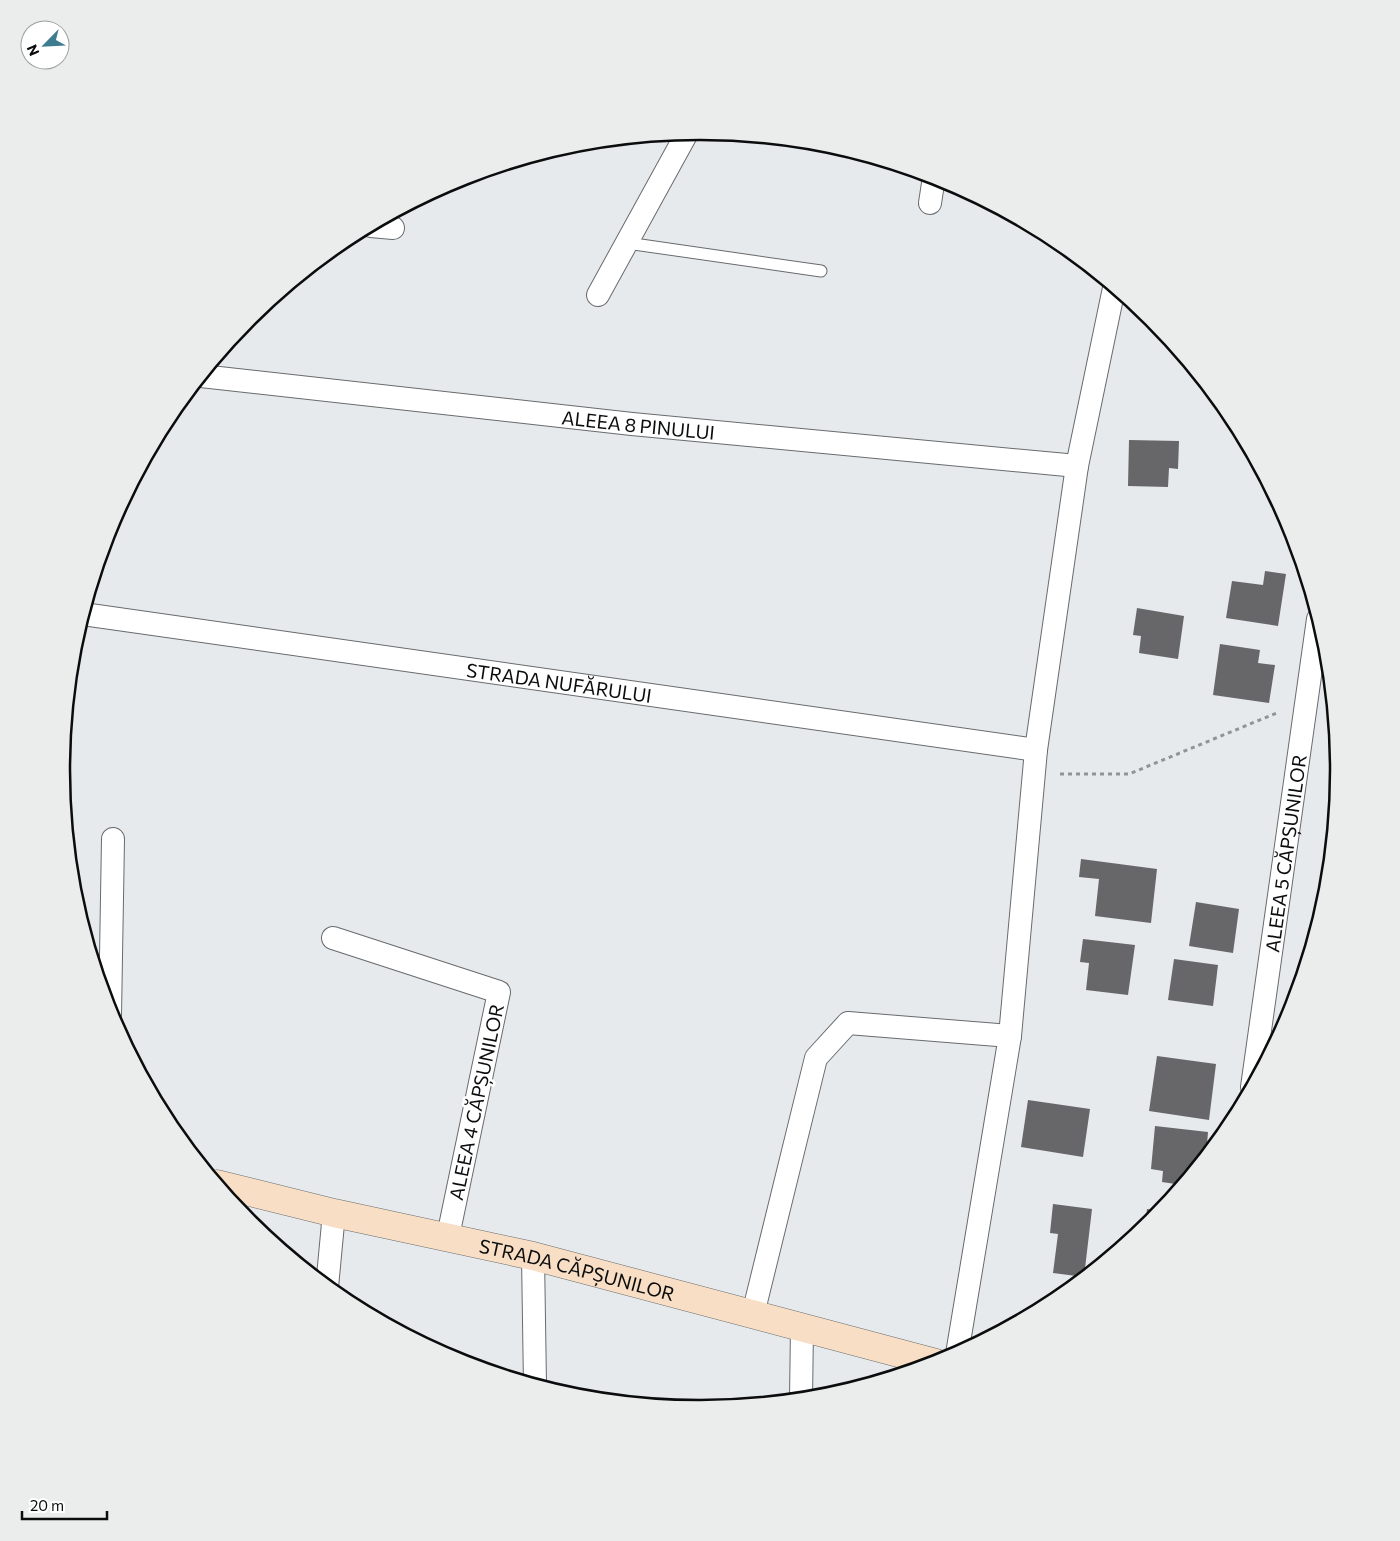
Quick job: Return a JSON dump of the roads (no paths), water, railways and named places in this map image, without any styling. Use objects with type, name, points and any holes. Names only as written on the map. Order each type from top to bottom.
[{"type":"street","points":[[598,295],[683,141]]},
{"type":"street","points":[[930,203],[933,185]]},
{"type":"street","points":[[382,227],[393,228]]},
{"type":"street","points":[[958,1345],[1010,1036],[1033,773],[1077,466],[1113,295]]},
{"type":"street","name":"ALEEA 8 PINULUI","points":[[208,377],[632,424],[1077,466]]},
{"type":"street","name":"STRADA NUFĂRULUI","points":[[89,615],[1036,750]]},
{"type":"street","name":"ALEEA 5 CĂPȘUNILOR","points":[[1254,1069],[1316,637]]},
{"type":"street","points":[[110,992],[114,840]]},
{"type":"street","name":"ALEEA 4 CĂPȘUNILOR","points":[[332,938],[499,992],[448,1236]]},
{"type":"street","points":[[753,1314],[816,1058],[848,1023],[1010,1036]]},
{"type":"street","name":"STRADA CĂPȘUNILOR","points":[[226,1186],[334,1213],[448,1236],[533,1256],[923,1360]]},
{"type":"street","points":[[328,1278],[334,1213]]},
{"type":"street","points":[[533,1256],[534,1378]]},
{"type":"street","points":[[801,1392],[802,1328]]},
{"type":"lane","points":[[627,243],[821,271]]}]
